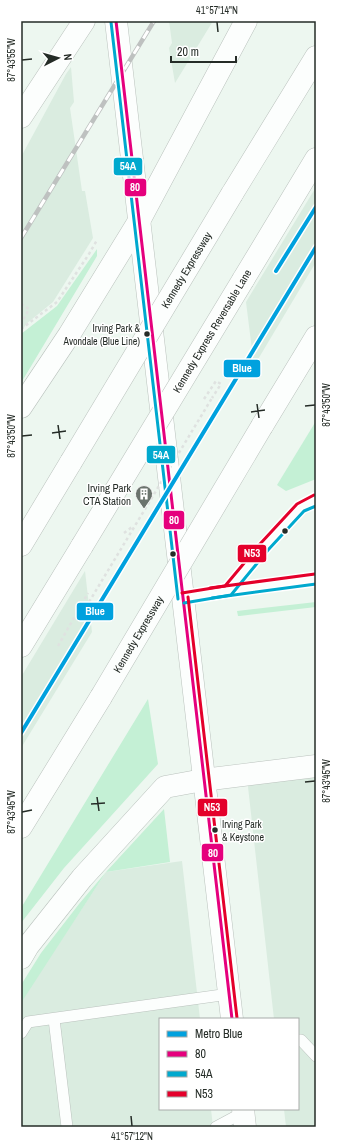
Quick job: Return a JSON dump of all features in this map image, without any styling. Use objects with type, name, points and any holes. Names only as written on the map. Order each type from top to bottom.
[{"type":"main road","points":[[21,117],[84,21]]},
{"type":"main road","points":[[116,21],[203,780],[232,1018]]},
{"type":"main road","points":[[21,407],[69,335],[140,221],[246,21]]},
{"type":"main road","name":"Kennedy Expressway","points":[[21,545],[316,57]]},
{"type":"main road","name":"Kennedy Express Reversable Lane","points":[[21,646],[316,159]]},
{"type":"main road","name":"Kennedy Expressway","points":[[21,827],[101,697],[316,337]]},
{"type":"main road","points":[[21,958],[28,946],[82,878],[165,787],[203,780],[316,766]]},
{"type":"lane","points":[[228,591],[264,547],[301,507],[316,500]]},
{"type":"lane","points":[[183,598],[316,579]]},
{"type":"lane","points":[[21,1033],[28,1022],[229,994]]},
{"type":"lane","points":[[54,1019],[67,1127]]},
{"type":"lane","points":[[299,1040],[301,1040],[316,1056]]},
{"type":"lane","points":[[216,1127],[244,1116]]},
{"type":"path","points":[[21,329],[57,302],[97,240]]},
{"type":"path","points":[[21,304],[30,309],[21,324]]},
{"type":"path","points":[[89,602],[221,384],[216,381],[204,399]]},
{"type":"path","points":[[124,533],[132,526]]},
{"type":"path","points":[[58,646],[88,594]]},
{"type":"shaded area","points":[[169,21],[213,21],[175,83],[169,48],[172,43]]},
{"type":"shaded area","points":[[71,67],[74,102],[70,108],[82,191],[85,191],[93,238],[53,302],[26,324],[21,333],[21,157]]},
{"type":"shaded area","points":[[316,187],[316,262],[254,366],[246,302]]},
{"type":"shaded area","points":[[85,571],[92,632],[21,748],[21,677]]},
{"type":"shaded area","points":[[316,769],[316,1127],[286,1127],[284,1110],[299,1110],[299,1018],[274,1018],[247,778]]},
{"type":"shaded area","points":[[182,861],[200,1018],[159,1018],[159,1110],[211,1110],[213,1127],[21,1127],[21,1003],[106,872]]},
{"type":"green space","points":[[97,249],[97,256],[21,383],[21,334],[57,306]]},
{"type":"green space","points":[[316,421],[316,479],[286,491],[277,485]]},
{"type":"green space","points":[[316,602],[316,607],[240,616],[238,616],[237,611]]},
{"type":"green space","points":[[148,699],[158,764],[64,868],[21,923],[21,908]]},
{"type":"green space","points":[[164,809],[170,862],[106,872]]},
{"type":"green space","points":[[106,872],[21,1003],[21,985],[41,953]]},
{"type":"railway","points":[[21,238],[154,21]]},
{"type":"metro line","name":"Blue","points":[[276,271],[316,207]]},
{"type":"metro line","name":"Blue","points":[[21,733],[316,247]]},
{"type":"transit line","name":"80","points":[[116,21],[232,1018]]},
{"type":"transit line","name":"54A","points":[[111,22],[178,599]]},
{"type":"transit line","name":"N53","points":[[182,593],[225,586],[260,544],[297,504],[314,495]]},
{"type":"transit line","name":"54A","points":[[184,603],[231,595],[268,550],[304,511],[316,506]]},
{"type":"transit line","name":"N53","points":[[210,588],[315,574]]},
{"type":"transit line","name":"54A","points":[[212,598],[316,584]]},
{"type":"transit line","name":"N53","points":[[188,597],[237,1018]]},
{"type":"place","name":"Irving Park & Avondale (Blue Line)","points":[[147,334]]},
{"type":"place","name":"Irving Park CTA Station","points":[[144,509]]},
{"type":"place","name":"Irving Park & Keystone","points":[[215,830]]}]
